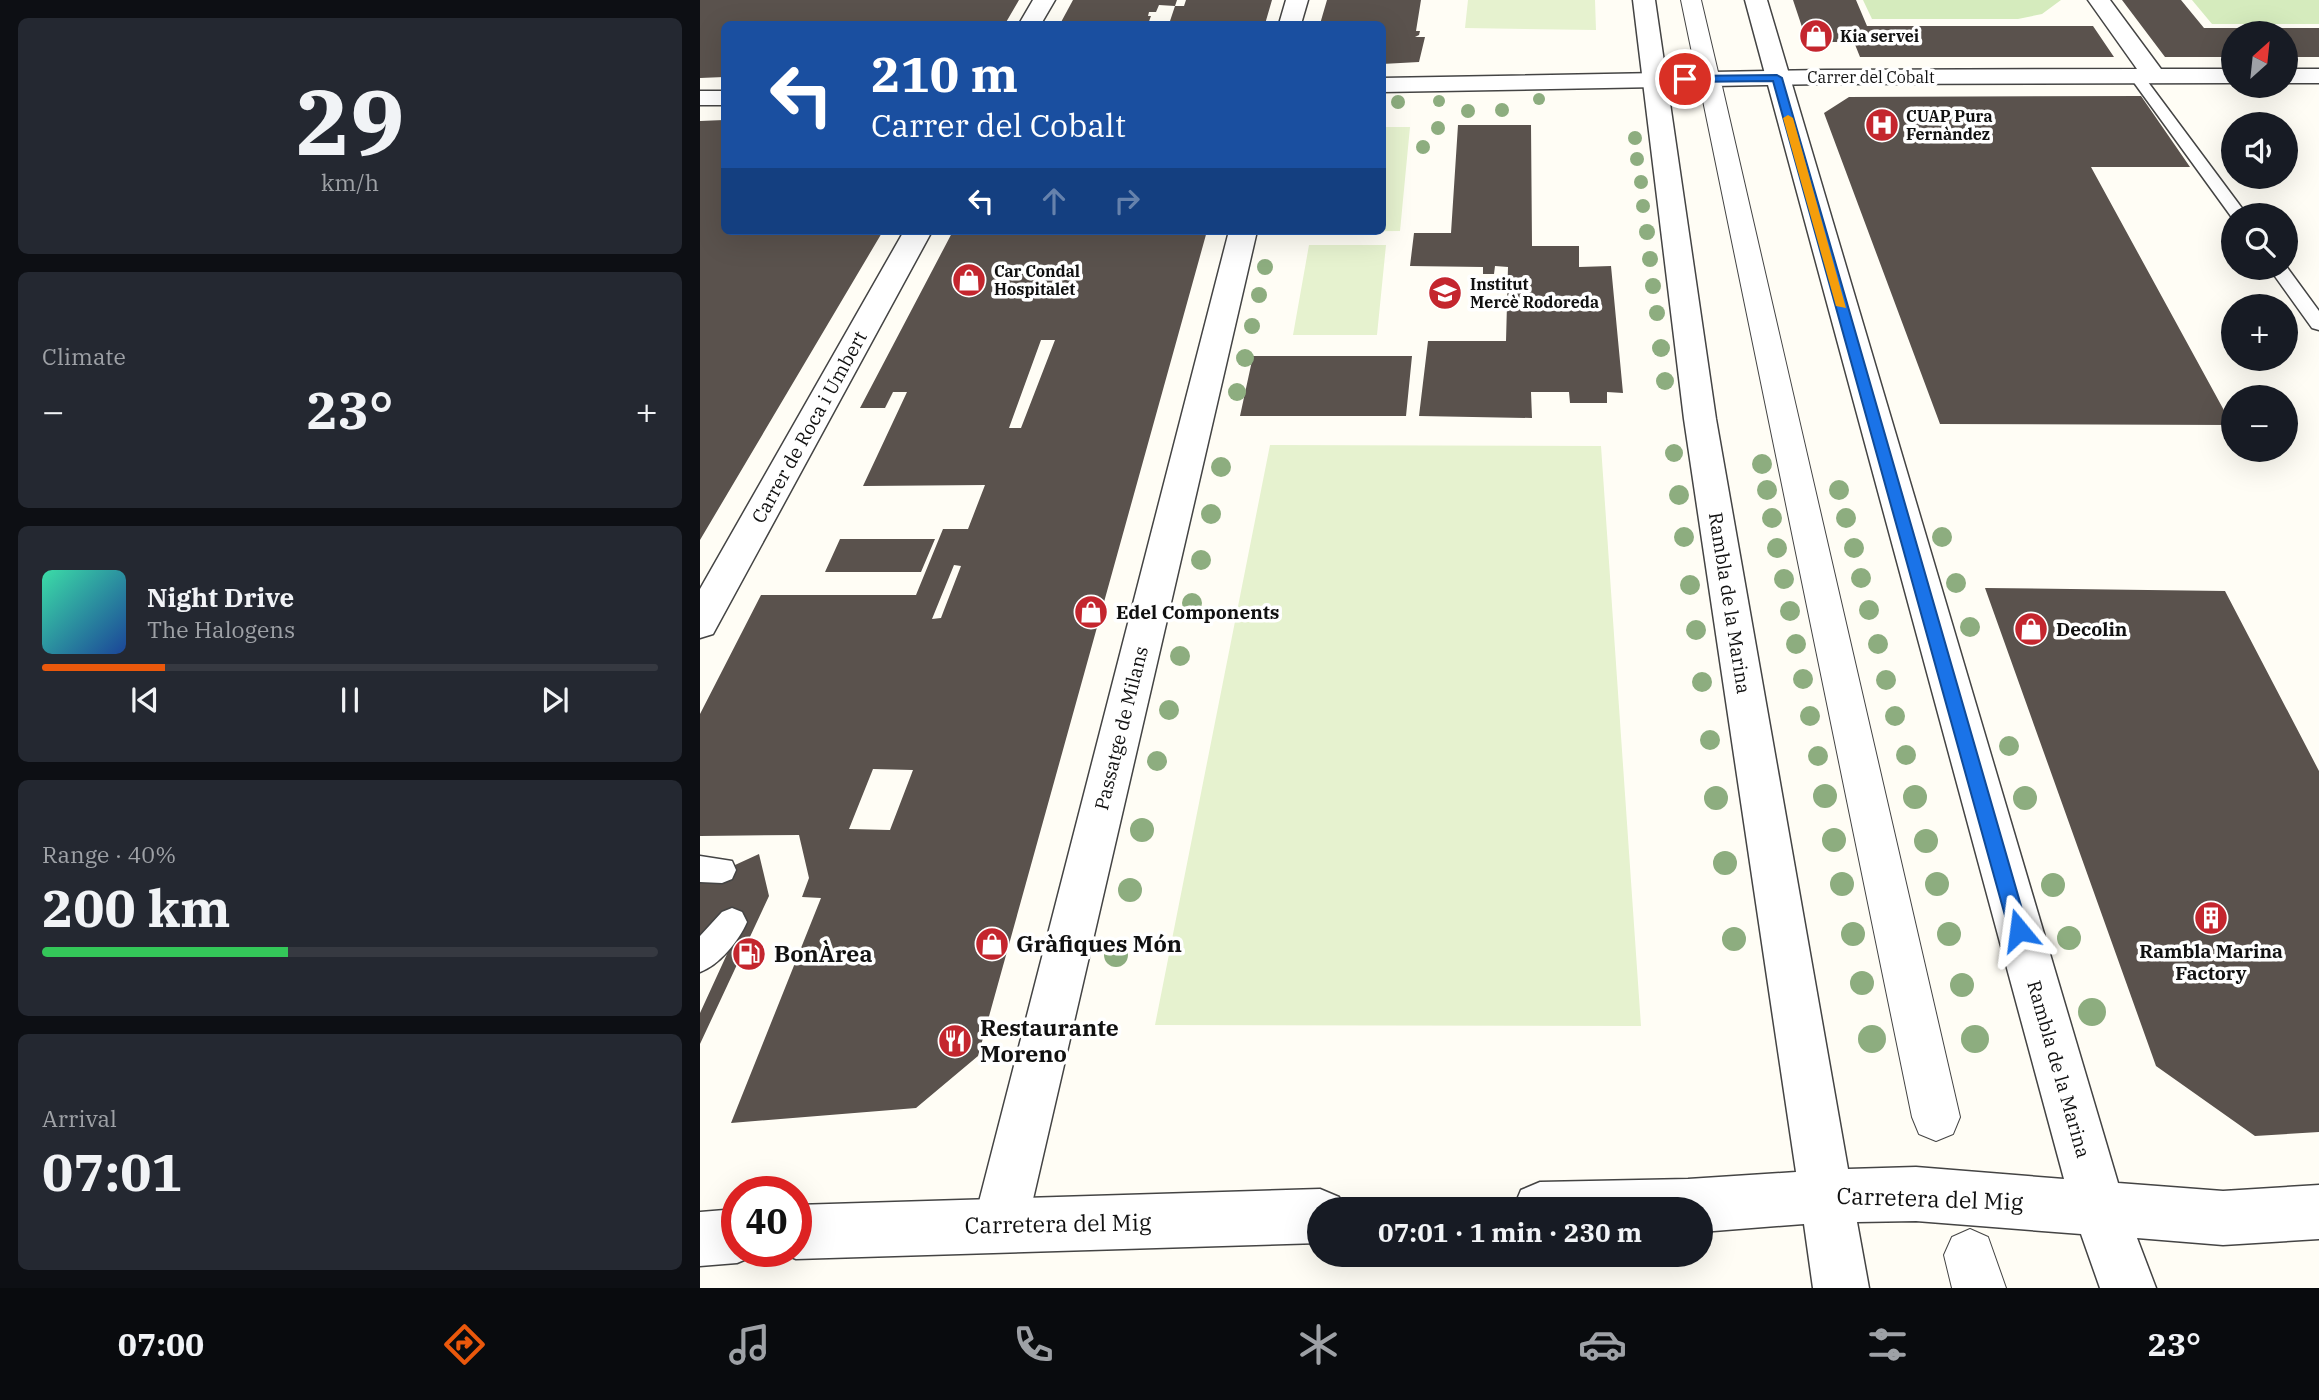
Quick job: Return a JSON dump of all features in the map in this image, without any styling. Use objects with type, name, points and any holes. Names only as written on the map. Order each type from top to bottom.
[{"type":"street","points":[[1032,21],[1044,0]]},
{"type":"street","points":[[1291,21],[1297,0]]},
{"type":"street","name":"Rambla de la Marina","points":[[1644,0],[1657,79],[1700,419],[1841,1288]]},
{"type":"street","points":[[1691,0],[1936,1117]]},
{"type":"street","name":"Rambla de la Marina","points":[[1756,0],[2098,1206],[2128,1288]]},
{"type":"street","points":[[2099,0],[2146,77]]},
{"type":"street","name":"Carrer del Cobalt","points":[[1386,85],[1657,79],[2221,76]]},
{"type":"street","points":[[2298,76],[2319,76]]},
{"type":"street","points":[[700,98],[721,98]]},
{"type":"street","name":"Carrer de Roca i Umbert","points":[[700,624],[916,235]]},
{"type":"street","name":"Passatge de Milans","points":[[1000,1225],[1242,235]]},
{"type":"street","name":"Carretera del Mig","points":[[1713,1204],[1825,1196],[1916,1194],[2224,1217],[2319,1212]]},
{"type":"street","name":"Carretera del Mig","points":[[812,1231],[1307,1216]]},
{"type":"street","points":[[700,1239],[721,1237]]},
{"type":"lane","points":[[2146,77],[2231,203]]},
{"type":"lane","points":[[2287,280],[2319,324]]},
{"type":"lane","points":[[701,945],[732,922]]},
{"type":"green space","points":[[1468,0],[1595,0],[1596,30],[1465,28]]},
{"type":"green space","points":[[1863,0],[2061,0],[2042,14],[2018,19],[1872,19]]},
{"type":"green space","points":[[2192,0],[2319,0],[2319,24],[2298,24],[2298,21],[2221,21],[2221,24],[2212,24]]},
{"type":"green space","points":[[1386,127],[1410,127],[1400,231],[1386,231]]},
{"type":"green space","points":[[1309,245],[1386,245],[1377,335],[1293,335]]},
{"type":"green space","points":[[1270,445],[1601,446],[1641,1026],[1155,1025]]},
{"type":"building","points":[[700,0],[1019,0],[1007,21],[721,21],[721,77],[700,78]]},
{"type":"building","points":[[1073,0],[1177,0],[1175,6],[1159,5],[1156,12],[1149,12],[1149,21],[1062,21]]},
{"type":"building","points":[[1186,0],[1272,0],[1266,21],[1170,21],[1175,6],[1184,6]]},
{"type":"building","points":[[1327,0],[1421,0],[1416,31],[1420,31],[1415,37],[1425,37],[1419,62],[1386,64],[1386,21],[1321,21]]},
{"type":"building","points":[[1793,0],[1856,0],[1867,26],[2093,26],[2114,57],[1860,57],[1854,42],[1807,42]]},
{"type":"building","points":[[2122,0],[2181,0],[2204,28],[2221,28],[2221,57],[2165,57]]},
{"type":"building","points":[[2298,28],[2319,28],[2319,57],[2298,57]]},
{"type":"building","points":[[2141,96],[2190,167],[2091,167],[2221,405],[2221,425],[1940,424],[1824,113],[1849,97]]},
{"type":"building","points":[[721,120],[721,235],[881,235],[700,540],[700,121]]},
{"type":"building","points":[[1458,125],[1531,125],[1532,246],[1579,246],[1579,267],[1611,266],[1623,393],[1607,392],[1607,403],[1570,403],[1569,392],[1531,392],[1532,418],[1419,416],[1428,341],[1506,341],[1508,267],[1495,266],[1494,274],[1483,274],[1483,267],[1410,266],[1414,233],[1451,233]]},
{"type":"building","points":[[951,235],[1206,235],[978,1056],[916,1108],[731,1123],[821,898],[802,897],[809,878],[799,835],[700,836],[700,714],[761,595],[916,595],[943,529],[968,529],[985,485],[863,486],[907,392],[893,392],[885,408],[860,408]],"holes":[[[1041,340],[1055,340],[1021,428],[1009,428]],[[954,565],[961,566],[941,618],[932,619]],[[873,769],[913,770],[890,830],[849,829]]]},
{"type":"building","points":[[1253,356],[1412,356],[1406,416],[1240,416]]},
{"type":"building","points":[[840,539],[935,539],[921,572],[825,572]]},
{"type":"building","name":"Rambla Marina Factory","points":[[1985,588],[2225,591],[2319,771],[2319,1132],[2255,1136],[2156,1066]]},
{"type":"building","points":[[759,854],[769,896],[700,1044],[700,1013],[744,917],[700,937],[700,881]]},
{"type":"slow traffic","points":[[1788,118],[1842,306]]},
{"type":"place","name":"Kia servei","points":[[1816,36]]},
{"type":"place","name":"CUAP Pura Fernàndez","points":[[1882,125]]},
{"type":"place","name":"Car Condal Hospitalet","points":[[969,280]]},
{"type":"place","name":"Institut Mercè Rodoreda","points":[[1445,293]]},
{"type":"place","name":"Edel Components","points":[[1091,612]]},
{"type":"place","name":"Decolin","points":[[2031,629]]},
{"type":"place","name":"Rambla Marina Factory","points":[[2211,918]]},
{"type":"place","name":"Gràfiques Món","points":[[992,944]]},
{"type":"place","name":"BonÀrea","points":[[749,954]]},
{"type":"place","name":"Restaurante Moreno","points":[[955,1041]]},
{"type":"route","points":[[1685,79],[1777,78],[2019,930]]}]
